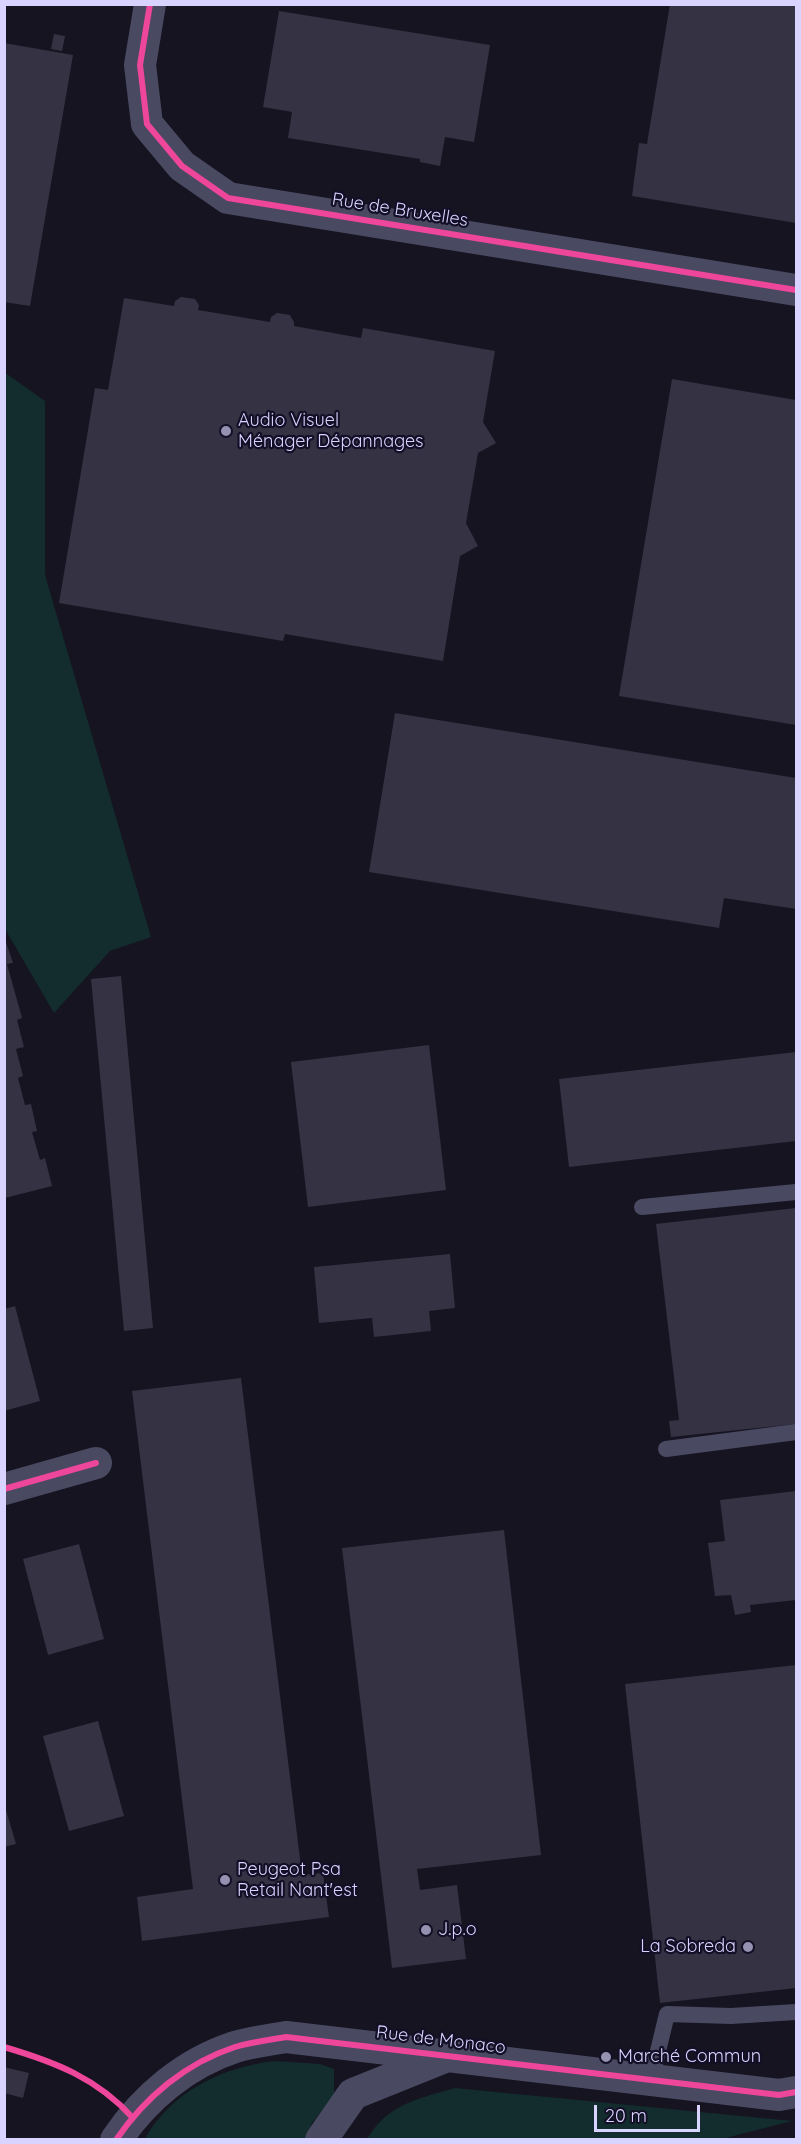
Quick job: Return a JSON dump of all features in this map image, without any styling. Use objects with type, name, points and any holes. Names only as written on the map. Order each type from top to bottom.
[{"type":"street","name":"Rue de Bruxelles","points":[[150,4],[140,65],[147,124],[182,166],[228,198],[796,290]]},
{"type":"street","points":[[4,1489],[96,1463]]},
{"type":"street","name":"Rue de Monaco","points":[[116,2139],[144,2105],[182,2071],[235,2047],[286,2037],[779,2095],[796,2092]]},
{"type":"street","points":[[321,2139],[353,2094],[448,2056]]},
{"type":"lane","points":[[642,1207],[796,1192]]},
{"type":"lane","points":[[666,1449],[796,1432]]},
{"type":"lane","points":[[651,2080],[667,2014],[731,2016],[796,2012]]},
{"type":"green space","points":[[4,372],[45,401],[45,575],[151,937],[110,951],[54,1013],[5,929]]},
{"type":"green space","points":[[274,2061],[320,2064],[334,2069],[334,2096],[312,2123],[305,2139],[144,2140],[168,2108],[183,2095],[217,2076],[255,2064]]},
{"type":"green space","points":[[455,2088],[792,2121],[718,2140],[367,2139],[375,2127],[394,2110],[416,2100]]},
{"type":"building","points":[[670,4],[796,4],[796,223],[632,196],[639,143],[647,144]]},
{"type":"building","points":[[279,11],[490,45],[474,142],[445,137],[440,166],[420,162],[420,159],[288,138],[292,112],[263,107]]},
{"type":"building","points":[[54,34],[65,36],[62,51],[51,49]]},
{"type":"building","points":[[4,43],[73,55],[30,306],[4,302]]},
{"type":"building","points":[[181,297],[195,299],[199,305],[198,310],[270,322],[271,317],[277,313],[290,315],[294,326],[361,338],[363,328],[495,351],[483,422],[496,443],[478,453],[466,523],[478,546],[460,556],[443,661],[285,634],[283,641],[59,603],[95,388],[108,390],[124,298],[174,306],[175,301]]},
{"type":"building","points":[[672,379],[796,400],[796,725],[619,696]]},
{"type":"building","points":[[395,713],[796,778],[796,909],[724,898],[719,928],[369,872]]},
{"type":"building","points":[[4,936],[13,963],[7,964],[22,1018],[17,1020],[24,1047],[16,1049],[23,1076],[18,1078],[25,1105],[31,1104],[37,1131],[32,1132],[40,1160],[45,1158],[52,1186],[5,1198]]},
{"type":"building","points":[[121,976],[153,1328],[124,1331],[91,979]]},
{"type":"building","points":[[429,1045],[446,1190],[308,1207],[291,1062]]},
{"type":"building","points":[[796,1052],[796,1141],[569,1167],[559,1079]]},
{"type":"building","points":[[796,1208],[796,1424],[671,1437],[669,1421],[679,1420],[656,1224]]},
{"type":"building","points":[[450,1254],[455,1308],[429,1311],[431,1331],[374,1337],[372,1318],[319,1323],[314,1267]]},
{"type":"building","points":[[15,1306],[40,1401],[4,1411],[4,1309]]},
{"type":"building","points":[[241,1378],[302,1875],[323,1873],[329,1917],[142,1941],[137,1897],[193,1889],[132,1391]]},
{"type":"building","points":[[796,1491],[796,1600],[750,1605],[751,1612],[735,1615],[731,1595],[715,1596],[708,1543],[725,1541],[720,1500]]},
{"type":"building","points":[[504,1530],[541,1855],[417,1869],[420,1890],[457,1885],[466,1959],[392,1968],[342,1548]]},
{"type":"building","points":[[79,1544],[104,1639],[48,1655],[23,1559]]},
{"type":"building","points":[[796,1665],[796,1988],[660,2003],[625,1684]]},
{"type":"building","points":[[98,1721],[124,1816],[69,1831],[43,1736]]},
{"type":"building","points":[[4,1803],[16,1844],[4,1847]]},
{"type":"building","points":[[4,2067],[29,2073],[23,2098],[4,2093]]},
{"type":"cycle path","points":[[150,4],[140,65],[147,124],[182,166],[228,198],[796,290]]},
{"type":"cycle path","points":[[4,1489],[96,1463]]},
{"type":"cycle path","points":[[116,2140],[127,2124],[153,2096],[183,2072],[235,2047],[286,2037],[779,2095],[796,2092]]},
{"type":"cycle path","points":[[4,2047],[74,2073],[105,2092],[133,2118]]},
{"type":"place","name":"Audio Visuel Ménager Dépannages","points":[[226,431]]},
{"type":"place","name":"Peugeot Psa Retail Nant'est","points":[[225,1880]]},
{"type":"place","name":"J.p.o","points":[[426,1930]]},
{"type":"place","name":"La Sobreda","points":[[748,1947]]},
{"type":"place","name":"Marché Commun","points":[[606,2057]]}]
